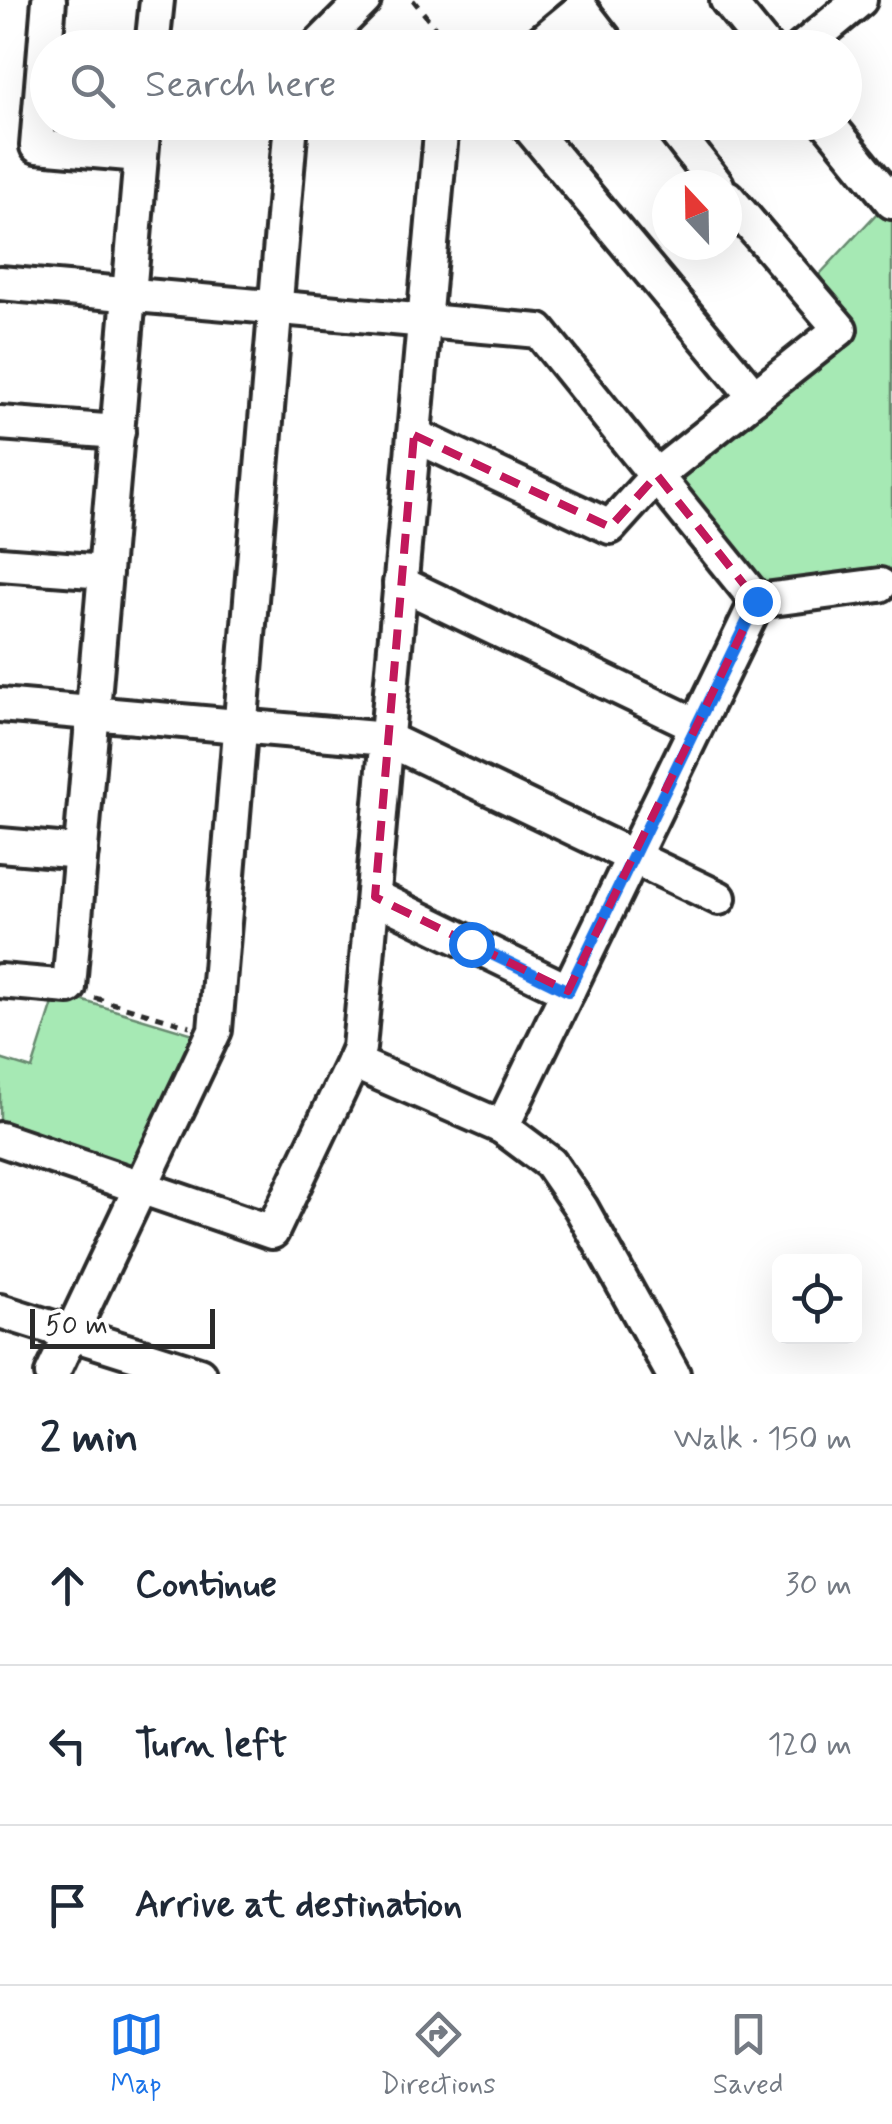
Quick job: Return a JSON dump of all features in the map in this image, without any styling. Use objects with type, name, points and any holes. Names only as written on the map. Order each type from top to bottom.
[{"type":"street","points":[[47,30],[49,0]]},
{"type":"street","points":[[154,30],[157,0]]},
{"type":"street","points":[[334,30],[364,0]]},
{"type":"street","points":[[727,0],[751,30]]},
{"type":"street","points":[[824,30],[860,0]]},
{"type":"street","points":[[555,30],[581,8],[598,30]]},
{"type":"street","points":[[37,140],[37,146],[116,140]]},
{"type":"street","points":[[0,981],[69,987],[142,140]]},
{"type":"street","points":[[52,1374],[213,1033],[290,140]]},
{"type":"street","points":[[0,1138],[272,1232],[354,1062],[359,1048],[374,897],[440,140]]},
{"type":"street","points":[[541,140],[755,397]]},
{"type":"street","points":[[692,140],[709,170]]},
{"type":"street","points":[[842,140],[892,202]]},
{"type":"street","points":[[414,435],[610,528],[657,476],[840,329],[742,215]]},
{"type":"street","points":[[0,283],[539,331],[757,601]]},
{"type":"street","points":[[0,422],[118,432]]},
{"type":"street","points":[[0,564],[105,572]]},
{"type":"street","points":[[400,583],[696,725]]},
{"type":"street","points":[[757,601],[880,585]]},
{"type":"street","points":[[502,1128],[757,601]]},
{"type":"street","points":[[0,705],[386,739],[718,898]]},
{"type":"street","points":[[0,845],[81,852]]},
{"type":"street","points":[[374,897],[568,991]]},
{"type":"street","points":[[354,1062],[502,1128],[550,1164],[581,1208],[674,1374]]},
{"type":"street","points":[[0,1311],[198,1374]]},
{"type":"path","points":[[413,0],[437,30]]},
{"type":"path","points":[[69,987],[213,1033]]},
{"type":"highlighted area","points":[[414,435],[610,527],[657,475],[757,601],[568,991],[375,897]]},
{"type":"green space","points":[[879,211],[892,216],[892,570],[757,585],[679,479],[856,328],[819,275]]},
{"type":"green space","points":[[55,997],[74,998],[197,1035],[136,1165],[123,1170],[0,1128],[0,1059],[32,1069]]},
{"type":"route","points":[[471,944],[568,991],[757,601]]}]
